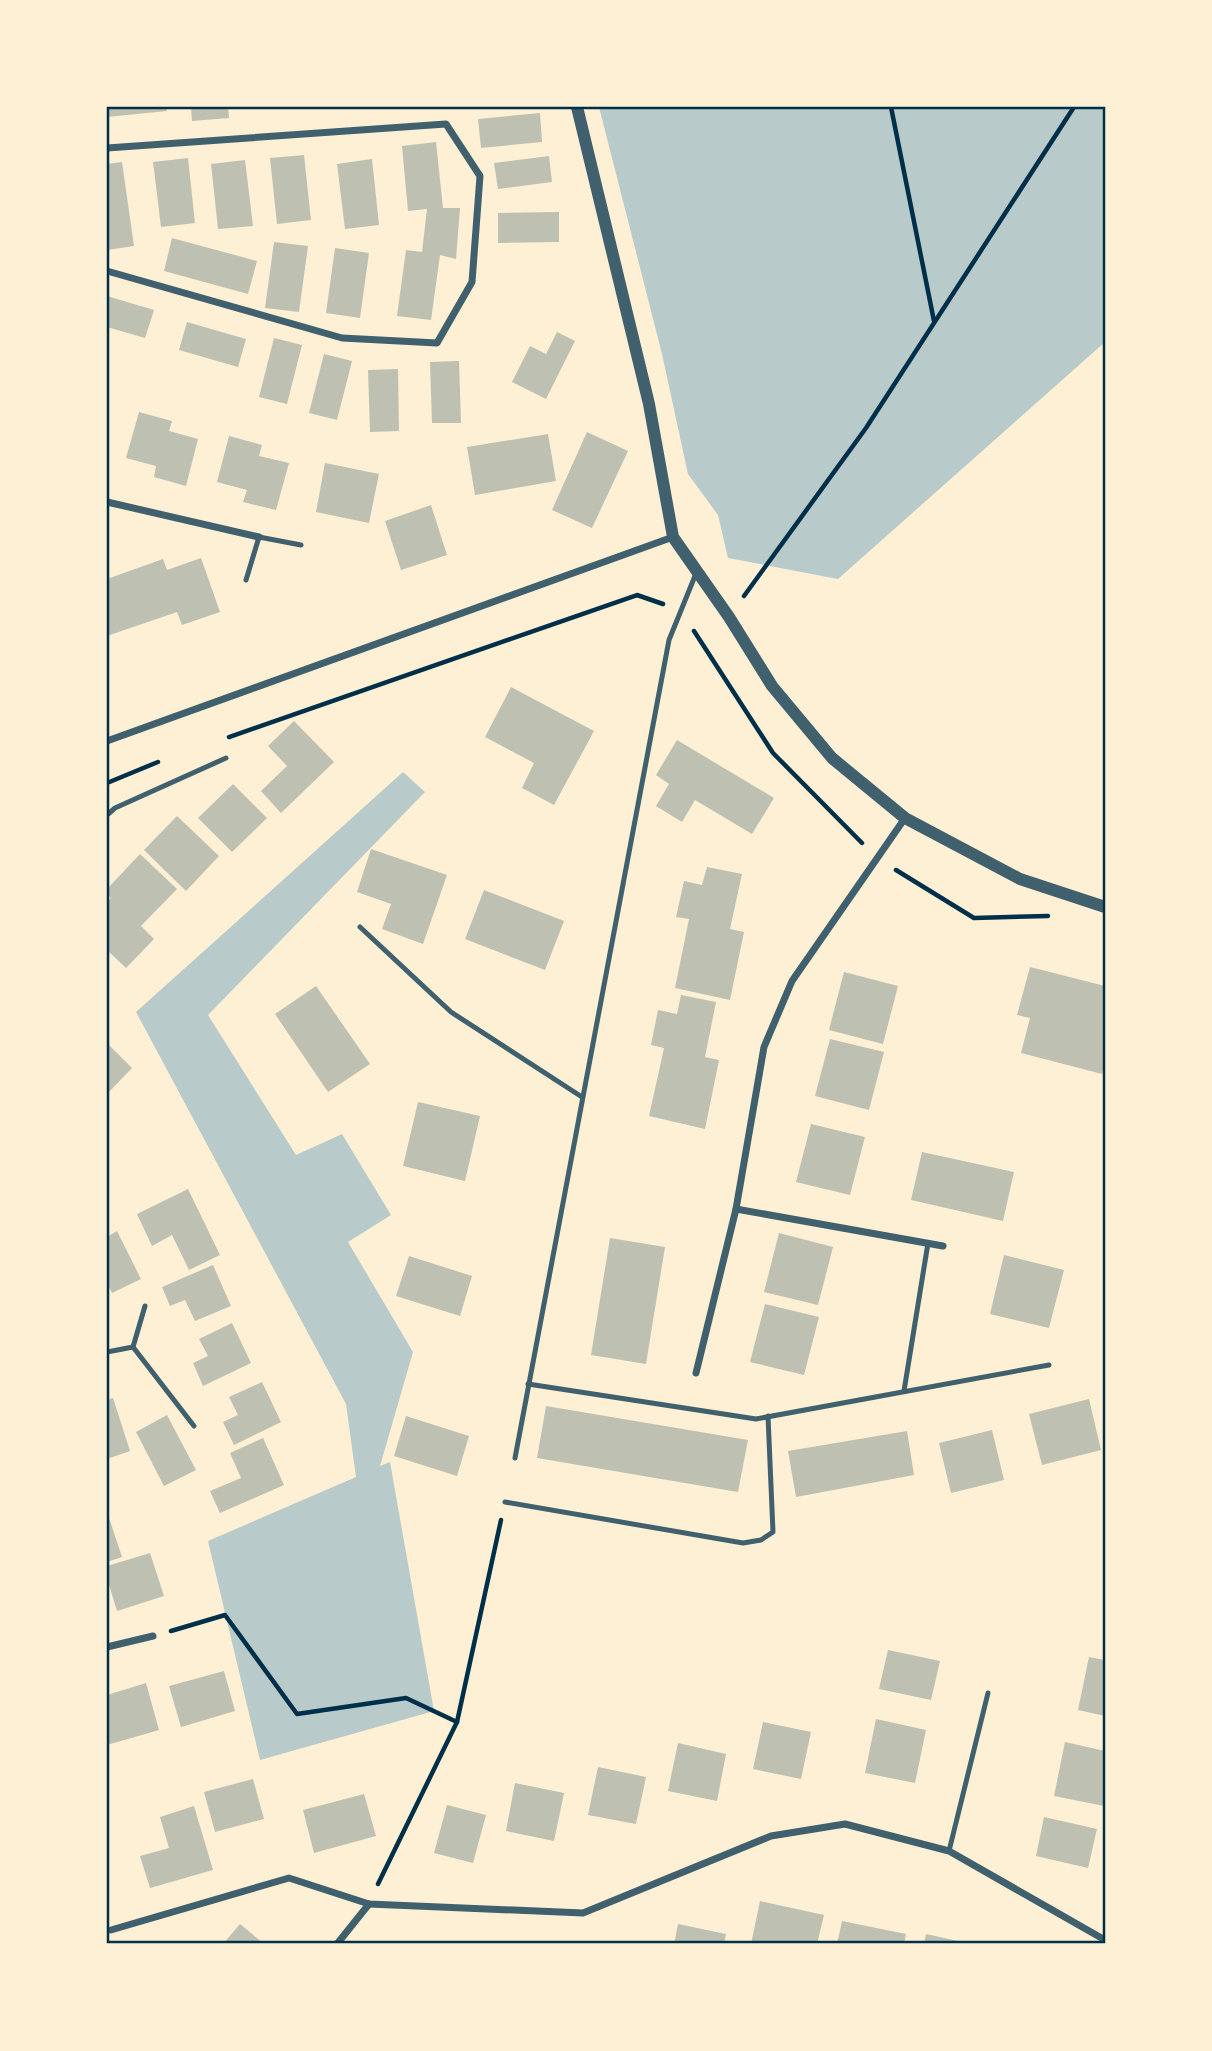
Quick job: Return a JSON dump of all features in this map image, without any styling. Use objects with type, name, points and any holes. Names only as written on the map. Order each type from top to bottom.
[{"type":"street","points":[[577,107],[649,404],[673,537],[729,617],[772,686],[832,758],[905,818],[1020,879],[1105,907]]},
{"type":"street","points":[[107,148],[446,124],[480,176],[472,282],[437,343],[342,338],[107,271]]},
{"type":"street","points":[[107,502],[259,537]]},
{"type":"street","points":[[107,741],[673,537]]},
{"type":"street","points":[[696,1373],[736,1209],[764,1047],[792,981],[905,818]]},
{"type":"street","points":[[736,1209],[943,1246]]},
{"type":"street","points":[[107,1647],[153,1636]]},
{"type":"street","points":[[111,1930],[289,1878],[369,1904],[583,1913],[771,1836],[845,1824],[948,1851],[1105,1940]]},
{"type":"street","points":[[337,1944],[369,1904]]},
{"type":"lane","points":[[246,580],[259,537],[301,545]]},
{"type":"lane","points":[[515,1458],[669,640],[697,570]]},
{"type":"lane","points":[[107,815],[115,808],[226,758]]},
{"type":"lane","points":[[360,927],[452,1012],[582,1097]]},
{"type":"lane","points":[[904,1391],[928,1243]]},
{"type":"lane","points":[[133,1346],[145,1306]]},
{"type":"lane","points":[[107,1352],[133,1346]]},
{"type":"lane","points":[[133,1346],[194,1426]]},
{"type":"lane","points":[[528,1384],[756,1419],[1049,1365]]},
{"type":"lane","points":[[505,1502],[743,1544],[761,1540],[773,1532],[768,1416]]},
{"type":"lane","points":[[948,1851],[988,1693]]},
{"type":"path","points":[[891,107],[934,321]]},
{"type":"path","points":[[729,617],[866,428],[1074,107]]},
{"type":"path","points":[[225,738],[637,595]]},
{"type":"path","points":[[107,783],[162,761]]},
{"type":"path","points":[[369,1904],[457,1722],[505,1502]]},
{"type":"path","points":[[153,1636],[225,1615],[297,1714],[406,1698],[457,1722]]},
{"type":"shaded area","points":[[599,107],[1105,107],[1105,342],[838,579],[728,558],[718,515],[688,474],[662,354]]},
{"type":"shaded area","points":[[403,772],[425,792],[208,1015],[296,1155],[342,1134],[391,1215],[348,1242],[413,1352],[380,1466],[390,1462],[434,1711],[260,1760],[208,1541],[356,1477],[346,1404],[136,1012]]},
{"type":"building","points":[[107,107],[166,107],[167,111],[107,117]]},
{"type":"building","points":[[191,107],[228,107],[229,118],[192,121]]},
{"type":"building","points":[[540,113],[542,142],[481,148],[478,119]]},
{"type":"building","points":[[436,142],[443,208],[460,208],[456,259],[440,255],[431,320],[397,316],[406,250],[422,252],[427,209],[408,211],[402,146]]},
{"type":"building","points":[[304,155],[311,220],[277,224],[270,158]]},
{"type":"building","points":[[549,156],[552,182],[498,189],[494,163]]},
{"type":"building","points":[[188,158],[195,223],[161,227],[153,162]]},
{"type":"building","points":[[372,159],[379,225],[345,229],[337,164]]},
{"type":"building","points":[[245,160],[253,226],[218,229],[211,164]]},
{"type":"building","points":[[122,162],[134,246],[107,250],[107,164]]},
{"type":"building","points":[[559,212],[559,242],[498,243],[498,213]]},
{"type":"building","points":[[172,238],[257,261],[248,294],[164,271]]},
{"type":"building","points":[[274,242],[308,246],[299,312],[265,308]]},
{"type":"building","points":[[335,248],[369,253],[360,318],[326,313]]},
{"type":"building","points":[[107,296],[154,310],[145,338],[107,327]]},
{"type":"building","points":[[187,322],[246,339],[238,367],[179,350]]},
{"type":"building","points":[[557,332],[575,341],[546,399],[512,382],[530,346],[546,354]]},
{"type":"building","points":[[274,338],[302,345],[287,404],[259,397]]},
{"type":"building","points":[[324,354],[352,361],[337,420],[309,413]]},
{"type":"building","points":[[459,361],[461,423],[432,423],[430,362]]},
{"type":"building","points":[[398,369],[399,431],[370,432],[368,370]]},
{"type":"building","points":[[139,412],[172,421],[169,431],[198,439],[186,486],[154,477],[156,466],[126,458]]},
{"type":"building","points":[[587,432],[628,451],[592,528],[552,510]]},
{"type":"building","points":[[548,434],[556,481],[475,495],[467,447]]},
{"type":"building","points":[[229,436],[262,445],[259,456],[289,463],[276,510],[243,502],[247,490],[217,482]]},
{"type":"building","points":[[325,463],[379,474],[369,523],[316,512]]},
{"type":"building","points":[[431,505],[447,555],[401,570],[385,521]]},
{"type":"building","points":[[201,558],[220,612],[182,625],[177,612],[107,636],[107,579],[163,559],[167,570]]},
{"type":"building","points":[[511,687],[594,731],[554,805],[522,788],[534,763],[485,737]]},
{"type":"building","points":[[294,721],[334,762],[281,813],[261,791],[287,766],[268,746]]},
{"type":"building","points":[[677,740],[774,798],[752,834],[695,800],[682,822],[656,806],[669,784],[656,775]]},
{"type":"building","points":[[233,784],[267,818],[232,852],[198,818]]},
{"type":"building","points":[[177,816],[219,856],[186,891],[144,850]]},
{"type":"building","points":[[371,849],[447,875],[423,944],[382,929],[391,904],[357,892]]},
{"type":"building","points":[[140,854],[177,889],[141,926],[154,939],[126,968],[107,950],[107,902],[111,898],[107,889]]},
{"type":"building","points":[[707,867],[742,874],[730,929],[744,932],[730,1000],[675,988],[689,919],[676,917],[684,881],[702,885]]},
{"type":"building","points":[[484,890],[564,921],[545,970],[465,939]]},
{"type":"building","points":[[1030,967],[1105,986],[1105,1062],[1102,1074],[1021,1053],[1030,1018],[1017,1015]]},
{"type":"building","points":[[844,972],[898,986],[883,1044],[829,1030]]},
{"type":"building","points":[[316,986],[370,1064],[328,1092],[275,1014]]},
{"type":"building","points":[[681,995],[716,1002],[705,1057],[719,1060],[705,1129],[649,1116],[664,1048],[651,1045],[658,1010],[677,1014]]},
{"type":"building","points":[[830,1039],[884,1052],[869,1110],[815,1096]]},
{"type":"building","points":[[107,1043],[132,1068],[107,1094]]},
{"type":"building","points":[[418,1102],[480,1116],[465,1181],[403,1166]]},
{"type":"building","points":[[811,1124],[865,1137],[850,1195],[796,1182]]},
{"type":"building","points":[[922,1152],[1014,1172],[1003,1221],[911,1200]]},
{"type":"building","points":[[188,1189],[220,1255],[189,1270],[172,1235],[152,1246],[137,1214]]},
{"type":"building","points":[[117,1231],[141,1279],[112,1293],[107,1283],[107,1237]]},
{"type":"building","points":[[779,1233],[833,1247],[818,1305],[764,1292]]},
{"type":"building","points":[[610,1238],[665,1247],[646,1364],[591,1355]]},
{"type":"building","points":[[1004,1255],[1064,1270],[1049,1328],[990,1314]]},
{"type":"building","points":[[409,1256],[472,1276],[460,1316],[396,1296]]},
{"type":"building","points":[[213,1265],[231,1306],[195,1321],[185,1300],[170,1306],[162,1287]]},
{"type":"building","points":[[765,1304],[819,1317],[804,1375],[750,1362]]},
{"type":"building","points":[[232,1323],[251,1363],[203,1386],[193,1363],[208,1356],[199,1339]]},
{"type":"building","points":[[262,1382],[281,1422],[234,1445],[223,1422],[238,1415],[229,1397]]},
{"type":"building","points":[[113,1398],[130,1451],[107,1459],[107,1400]]},
{"type":"building","points":[[1089,1399],[1101,1450],[1042,1465],[1029,1414]]},
{"type":"building","points":[[546,1406],[748,1440],[738,1492],[537,1458]]},
{"type":"building","points":[[167,1415],[196,1470],[164,1486],[136,1432]]},
{"type":"building","points":[[406,1416],[469,1436],[457,1476],[394,1456]]},
{"type":"building","points":[[992,1430],[1004,1480],[951,1493],[939,1443]]},
{"type":"building","points":[[907,1431],[914,1475],[796,1497],[788,1451]]},
{"type":"building","points":[[263,1438],[284,1485],[220,1513],[210,1491],[241,1478],[230,1453]]},
{"type":"building","points":[[107,1512],[122,1557],[107,1562]]},
{"type":"building","points":[[150,1553],[164,1596],[117,1611],[107,1578],[107,1566]]},
{"type":"building","points":[[888,1650],[940,1661],[931,1700],[879,1689]]},
{"type":"building","points":[[1089,1657],[1105,1660],[1105,1716],[1078,1710]]},
{"type":"building","points":[[224,1671],[235,1711],[181,1727],[169,1686]]},
{"type":"building","points":[[146,1683],[159,1730],[107,1745],[107,1695]]},
{"type":"building","points":[[876,1719],[926,1730],[915,1783],[865,1773]]},
{"type":"building","points":[[763,1722],[811,1732],[801,1779],[753,1769]]},
{"type":"building","points":[[1065,1742],[1105,1751],[1104,1806],[1054,1796]]},
{"type":"building","points":[[678,1743],[726,1754],[717,1801],[668,1791]]},
{"type":"building","points":[[598,1767],[646,1777],[636,1824],[588,1815]]},
{"type":"building","points":[[253,1779],[264,1819],[215,1832],[204,1792]]},
{"type":"building","points":[[515,1783],[564,1793],[554,1841],[506,1831]]},
{"type":"building","points":[[364,1794],[376,1836],[314,1853],[303,1810]]},
{"type":"building","points":[[447,1805],[486,1815],[473,1863],[434,1853]]},
{"type":"building","points":[[194,1806],[213,1870],[150,1888],[140,1856],[169,1848],[160,1817]]},
{"type":"building","points":[[1044,1817],[1097,1829],[1088,1868],[1036,1856]]},
{"type":"building","points":[[760,1901],[824,1915],[817,1944],[751,1944]]},
{"type":"building","points":[[842,1921],[906,1934],[904,1944],[837,1944]]},
{"type":"building","points":[[240,1924],[264,1944],[223,1944]]},
{"type":"building","points":[[678,1924],[726,1934],[724,1944],[674,1944]]},
{"type":"building","points":[[926,1934],[967,1943],[967,1944],[924,1944]]}]
